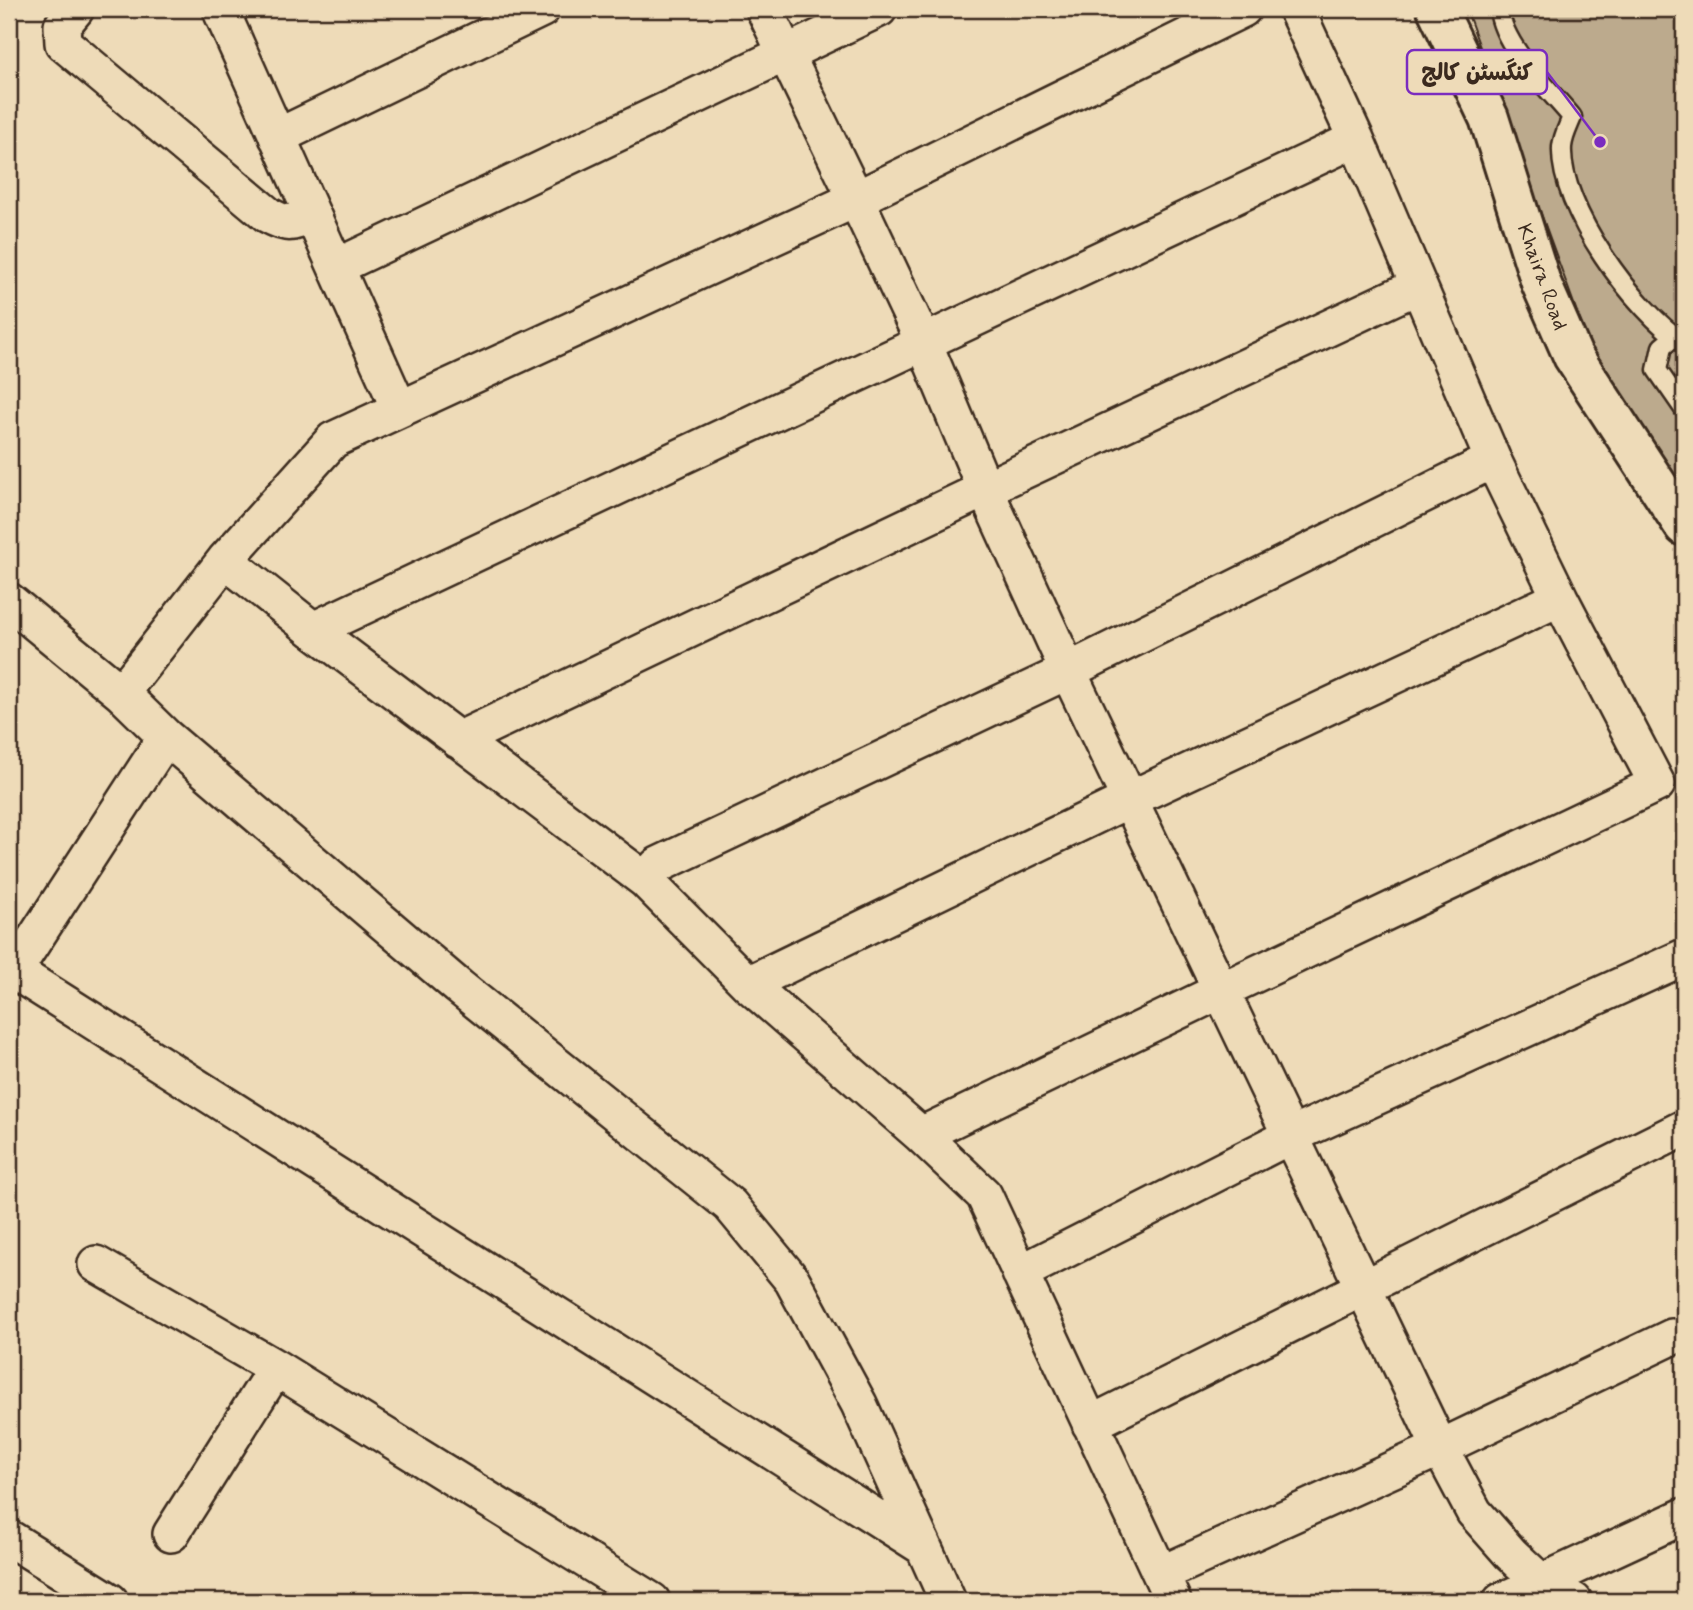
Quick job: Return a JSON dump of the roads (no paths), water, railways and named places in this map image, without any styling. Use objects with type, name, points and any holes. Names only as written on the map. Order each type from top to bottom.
[{"type":"street","points":[[76,9],[62,26],[63,43],[268,215],[283,223],[293,223],[312,215]]},
{"type":"street","points":[[277,137],[542,9]]},
{"type":"street","points":[[764,9],[924,343],[985,489],[1068,671],[1440,1448],[1474,1512],[1511,1554],[1541,1582],[1574,1601]]},
{"type":"street","points":[[336,267],[879,9]]},
{"type":"street","points":[[121,693],[225,560],[333,440],[856,199],[1243,9]]},
{"type":"street","points":[[921,1135],[1222,989],[1657,785],[1560,598],[1493,460],[1356,139],[1296,9]]},
{"type":"street","name":"Khaira Road","points":[[1437,9],[1489,118],[1541,283],[1573,356],[1684,526]]},
{"type":"street","points":[[223,10],[399,408]]},
{"type":"street","points":[[313,630],[1356,139]]},
{"type":"street","points":[[457,740],[1418,286]]},
{"type":"street","points":[[645,880],[658,865],[1068,671],[1493,460]]},
{"type":"street","points":[[225,560],[457,740],[645,880],[748,984],[921,1135],[984,1195],[1167,1588],[1440,1448],[1672,1337]]},
{"type":"street","points":[[748,984],[1130,799],[1560,598]]},
{"type":"street","points":[[9,601],[121,693],[166,737],[459,987],[730,1205],[792,1280],[859,1405],[948,1601]]},
{"type":"street","points":[[166,737],[14,971],[923,1547]]},
{"type":"street","points":[[1020,1273],[1290,1136],[1684,957]]},
{"type":"street","points":[[1090,1424],[1684,1128]]},
{"type":"street","points":[[96,1264],[276,1368],[652,1601]]},
{"type":"street","points":[[171,1534],[276,1368]]},
{"type":"street","points":[[1501,1601],[1684,1516]]},
{"type":"street","points":[[9,1538],[110,1601]]},
{"type":"lane","points":[[1499,9],[1503,27],[1514,47],[1572,117],[1563,136],[1562,150],[1578,215],[1610,265],[1639,300],[1679,340],[1662,347],[1657,370],[1684,409]]},
{"type":"place","name":"کنگسٹن کالج","points":[[1600,142]]}]
